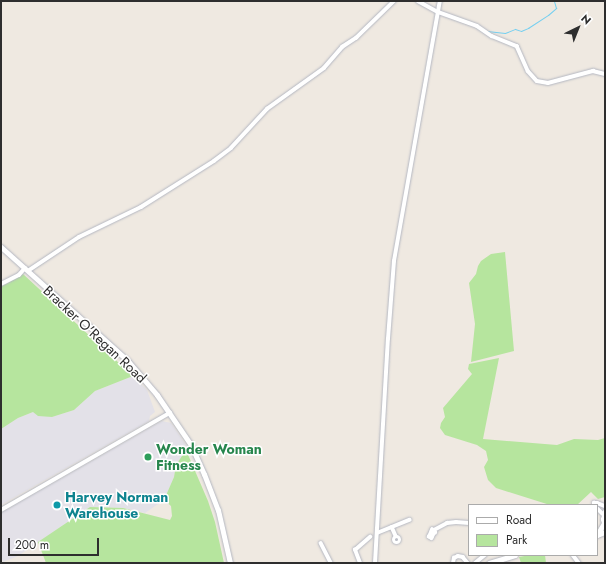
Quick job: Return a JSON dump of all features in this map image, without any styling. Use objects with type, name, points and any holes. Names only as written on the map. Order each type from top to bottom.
[{"type":"main road","name":"Bracker O'Regan Road","points":[[1,247],[128,361],[149,384],[170,412],[191,445],[211,490],[223,528],[230,563]]},
{"type":"main road","points":[[598,534],[604,525],[604,513]]},
{"type":"main road","points":[[488,563],[512,556]]},
{"type":"street","points":[[1,284],[19,275],[95,228],[141,207],[214,161],[231,148],[262,114],[324,68],[342,47],[356,38],[394,1]]},
{"type":"street","points":[[418,1],[438,12],[477,26],[487,33],[517,46],[533,79],[543,84],[593,71],[605,74]]},
{"type":"street","points":[[375,563],[388,331],[394,261],[440,1]]},
{"type":"street","points":[[1,510],[170,412]]},
{"type":"street","points":[[594,504],[597,502],[605,506]]},
{"type":"street","points":[[377,533],[410,520]]},
{"type":"street","points":[[434,530],[447,523],[468,523]]},
{"type":"street","points":[[392,526],[396,536]]},
{"type":"street","points":[[360,563],[355,550],[370,537]]},
{"type":"street","points":[[321,543],[331,563]]},
{"type":"street","points":[[453,563],[454,558],[458,556],[463,557],[468,563]]},
{"type":"street","points":[[484,556],[488,563]]},
{"type":"street","points":[[474,563],[484,556]]},
{"type":"street","points":[[482,563],[484,556]]},
{"type":"shaded area","points":[[133,376],[147,390],[155,412],[150,416],[149,421],[1,505],[1,429],[18,418],[33,412],[52,417],[74,410],[95,391]]},
{"type":"shaded area","points":[[162,421],[171,423],[188,448],[176,465],[174,477],[164,500],[145,513],[123,508],[90,507],[18,556],[3,562],[1,556],[1,513]]},
{"type":"green space","points":[[505,252],[514,351],[471,362],[475,324],[469,283],[476,274],[481,261],[491,254]]},
{"type":"green space","points":[[23,274],[133,376],[95,391],[74,410],[52,417],[38,416],[33,412],[18,418],[1,429],[1,287]]},
{"type":"green space","points":[[499,358],[483,439],[557,445],[574,439],[598,440],[605,438],[605,497],[598,499],[591,492],[578,504],[547,504],[496,488],[488,480],[484,467],[488,460],[486,451],[477,445],[445,435],[440,428],[445,417],[443,408],[472,374],[468,369],[469,364]]},
{"type":"green space","points":[[186,450],[208,501],[215,522],[224,563],[46,563],[38,542],[90,507],[123,508],[170,520],[172,516],[171,506],[164,500],[174,477],[176,465]]},
{"type":"green space","points":[[545,556],[546,563],[521,563],[519,557]]},
{"type":"waterway","points":[[487,31],[505,33],[515,29],[521,31],[528,28],[556,8],[554,1]]},
{"type":"place","name":"Wonder Woman Fitness","points":[[148,457]]},
{"type":"place","name":"Harvey Norman Warehouse","points":[[57,505]]}]
